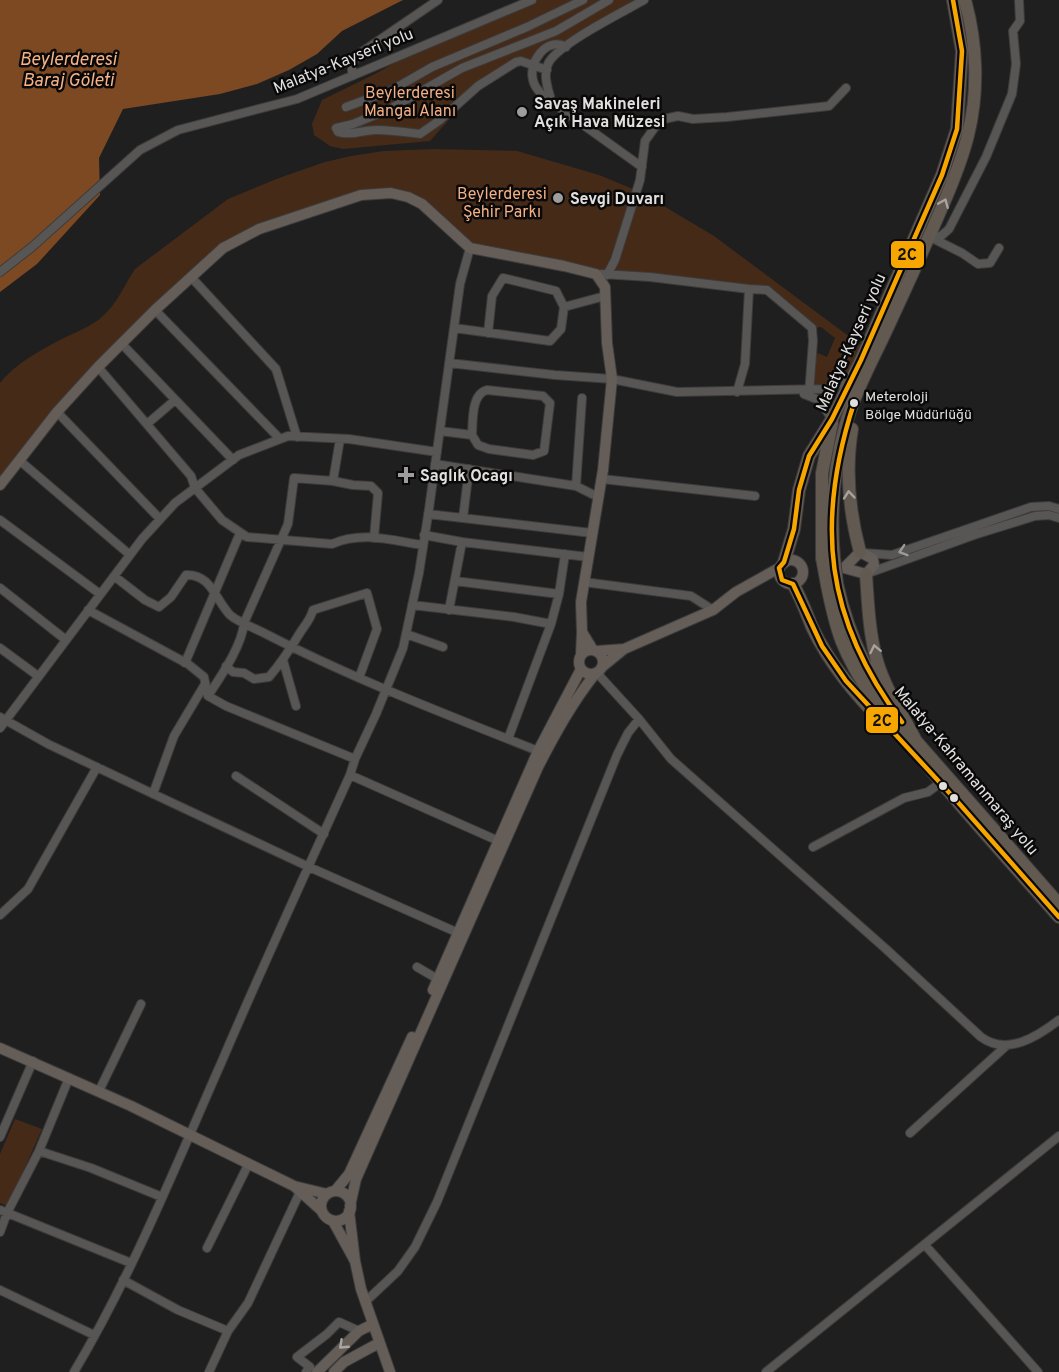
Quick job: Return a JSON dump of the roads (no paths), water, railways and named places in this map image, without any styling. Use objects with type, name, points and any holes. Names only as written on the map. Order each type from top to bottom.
[{"type":"highway","name":"Malatya-Kayseri yolu","points":[[953,0],[962,51],[957,129],[942,176],[880,330],[866,362],[850,381],[832,419],[833,427],[822,473],[834,617],[852,662],[879,705],[940,783],[1059,917]]},
{"type":"highway","points":[[880,330],[930,237],[953,181],[965,144],[973,105],[975,67],[965,0]]},
{"type":"highway","points":[[828,558],[834,478],[845,426],[866,362]]},
{"type":"highway","points":[[858,391],[850,444],[848,488],[852,522],[860,552]]},
{"type":"highway","points":[[782,565],[794,529],[799,490],[809,456],[832,419]]},
{"type":"highway","points":[[866,574],[869,610],[878,662],[886,684],[916,741]]},
{"type":"highway","points":[[788,582],[805,606],[812,626],[838,671],[855,694],[940,783]]},
{"type":"highway","name":"Malatya-Kahramanmaraş yolu","points":[[832,585],[860,657],[881,694],[916,741],[1059,902]]},
{"type":"main road","points":[[0,485],[57,412],[154,310],[223,248],[259,229],[342,200],[376,193],[399,195],[422,204],[470,248],[602,274],[612,379],[602,479],[581,602],[580,669],[500,842],[356,1179],[350,1209],[342,1220],[328,1219],[297,1189],[249,1163],[99,1091],[0,1048]]},
{"type":"main road","points":[[860,552],[873,559],[874,565],[866,574],[843,568],[860,552]]},
{"type":"main road","points":[[541,752],[598,672],[624,649],[712,610],[736,592],[760,581],[791,559],[798,561],[804,572],[801,580],[760,581]]},
{"type":"main road","points":[[782,565],[788,582]]},
{"type":"main road","points":[[804,572],[815,571]]},
{"type":"main road","points":[[582,632],[595,651],[603,657],[598,672]]},
{"type":"main road","points":[[581,655],[586,651],[624,649]]},
{"type":"main road","points":[[580,669],[587,674],[598,672]]},
{"type":"main road","points":[[322,1211],[321,1202],[349,1174],[441,981]]},
{"type":"main road","points":[[297,1189],[345,1195],[350,1209],[355,1261],[365,1302],[390,1372]]},
{"type":"main road","points":[[333,1221],[355,1261]]},
{"type":"main road","points":[[317,1372],[359,1331],[373,1324]]},
{"type":"main road","points":[[334,1372],[345,1362],[380,1343]]},
{"type":"street","points":[[352,76],[352,64],[359,54],[438,0]]},
{"type":"street","name":"Malatya-Kayseri yolu","points":[[0,272],[32,247],[140,150],[178,130],[297,99],[532,0]]},
{"type":"street","points":[[346,107],[392,90],[432,67],[584,0]]},
{"type":"street","points":[[547,70],[521,61],[516,62],[478,86],[440,120],[420,134],[386,130],[345,134],[338,132],[336,128],[353,124],[390,109],[463,68],[556,31],[609,0]]},
{"type":"street","points":[[930,237],[941,236],[949,229],[1001,124],[1012,94],[1016,64],[1013,31],[1020,21],[1019,0]]},
{"type":"street","points":[[551,100],[546,76],[548,64],[555,54],[638,1]]},
{"type":"street","points":[[566,47],[553,44],[543,50],[534,61],[532,80],[536,88],[543,96],[642,167]]},
{"type":"street","points":[[602,274],[618,253],[638,184],[645,141],[664,119],[678,116],[693,119],[727,117],[829,106],[846,88]]},
{"type":"street","points":[[930,237],[963,253],[978,264],[990,263],[999,248]]},
{"type":"street","points":[[74,1372],[123,1280],[191,1135],[222,1060],[350,775],[403,648],[428,514],[460,284],[470,248]]},
{"type":"street","points":[[602,274],[767,290],[812,328],[809,392]]},
{"type":"street","points":[[191,277],[276,369],[297,436]]},
{"type":"street","points":[[454,328],[488,333],[550,341],[561,329],[564,307],[556,291],[503,278],[492,296],[488,333]]},
{"type":"street","points":[[737,392],[745,364],[749,289]]},
{"type":"street","points":[[564,307],[605,296]]},
{"type":"street","points":[[154,310],[280,439]]},
{"type":"street","points":[[121,343],[232,459]]},
{"type":"street","points":[[449,363],[612,379],[677,392],[809,392],[850,381]]},
{"type":"street","points":[[98,367],[191,476],[195,488],[222,520],[247,537],[280,542],[332,544],[361,536],[422,545]]},
{"type":"street","points":[[487,390],[543,396],[550,403],[544,451],[533,455],[489,449],[478,445],[472,435],[477,397],[481,392],[487,390]]},
{"type":"street","points":[[809,392],[819,400],[832,419]]},
{"type":"street","points":[[576,486],[582,398]]},
{"type":"street","points":[[147,424],[175,400]]},
{"type":"street","points":[[57,412],[160,519]]},
{"type":"street","points":[[440,431],[472,435]]},
{"type":"street","points":[[437,452],[340,439],[288,436],[232,459],[175,503],[160,519],[2,722],[309,867],[461,934]]},
{"type":"street","points":[[333,481],[340,439]]},
{"type":"street","points":[[19,460],[130,555]]},
{"type":"street","points":[[435,464],[576,486],[598,498]]},
{"type":"street","points":[[463,518],[469,470]]},
{"type":"street","points":[[208,696],[243,631],[244,623],[288,524],[294,478],[371,486],[378,493],[374,538]]},
{"type":"street","points":[[602,479],[755,496]]},
{"type":"street","points":[[860,552],[892,555],[1031,507],[1049,506],[1059,509]]},
{"type":"street","points":[[428,514],[592,532]]},
{"type":"street","points":[[866,574],[1035,516],[1049,515],[1059,518]]},
{"type":"street","points":[[0,520],[100,594]]},
{"type":"street","points":[[185,663],[240,533]]},
{"type":"street","points":[[424,535],[588,558]]},
{"type":"street","points":[[449,610],[462,542]]},
{"type":"street","points":[[508,739],[551,624],[566,554]]},
{"type":"street","points":[[114,576],[145,600],[159,607],[171,597],[186,575],[196,574],[205,579],[231,616],[244,623],[386,690],[541,752]]},
{"type":"street","points":[[205,579],[221,579]]},
{"type":"street","points":[[455,581],[559,594]]},
{"type":"street","points":[[584,582],[692,596],[712,610]]},
{"type":"street","points":[[0,588],[66,640]]},
{"type":"street","points":[[226,666],[233,672],[244,673],[254,679],[269,677],[293,647],[313,610],[367,593],[377,629],[359,678]]},
{"type":"street","points":[[412,605],[514,617],[551,624]]},
{"type":"street","points":[[88,610],[185,663],[204,676],[208,696],[226,706],[355,759]]},
{"type":"street","points":[[406,634],[443,647]]},
{"type":"street","points":[[0,648],[39,676]]},
{"type":"street","points":[[283,660],[296,706]]},
{"type":"street","points":[[598,672],[671,759],[886,948],[972,1031],[988,1043],[1006,1046],[1032,1039],[1059,1020]]},
{"type":"street","points":[[153,794],[174,736],[205,684]]},
{"type":"street","points":[[365,1302],[398,1271],[415,1247],[437,1202],[617,755],[628,733],[639,719]]},
{"type":"street","points":[[0,915],[28,889],[97,767]]},
{"type":"street","points":[[350,775],[500,842]]},
{"type":"street","points":[[236,776],[324,834]]},
{"type":"street","points":[[813,847],[904,798],[928,792],[940,783]]},
{"type":"street","points":[[417,967],[441,981]]},
{"type":"street","points":[[99,1091],[141,1004]]},
{"type":"street","points":[[910,1133],[1006,1046]]},
{"type":"street","points":[[0,1137],[33,1061]]},
{"type":"street","points":[[0,1232],[4,1211],[39,1150],[69,1078]]},
{"type":"street","points":[[766,1372],[1059,1136]]},
{"type":"street","points":[[39,1150],[162,1197]]},
{"type":"street","points":[[207,1248],[249,1163]]},
{"type":"street","points":[[209,1372],[228,1331],[248,1304],[297,1189]]},
{"type":"street","points":[[4,1211],[131,1263]]},
{"type":"street","points":[[925,1245],[1038,1372]]},
{"type":"street","points":[[123,1280],[178,1310],[228,1331]]},
{"type":"street","points":[[0,1290],[94,1335]]},
{"type":"street","points":[[306,1372],[310,1367],[297,1357],[339,1322],[359,1331]]},
{"type":"water","name":"Beylerderesi Baraj Göleti","points":[[0,0],[403,0],[342,31],[317,54],[257,84],[220,94],[123,109],[99,158],[100,195],[37,264],[0,292]]},
{"type":"place","name":"Savaş Makineleri Açık Hava Müzesi","points":[[522,112]]},
{"type":"place","name":"Sevgi Duvarı","points":[[558,198]]},
{"type":"place","name":"Meteroloji Bölge Müdürlüğü","points":[[854,403]]},
{"type":"place","name":"Saglık Ocagı","points":[[406,475]]},
{"type":"park label","name":"Beylerderesi Mangal Alanı","points":[[410,101]]},
{"type":"park label","name":"Beylerderesi Şehir Parkı","points":[[502,202]]}]
